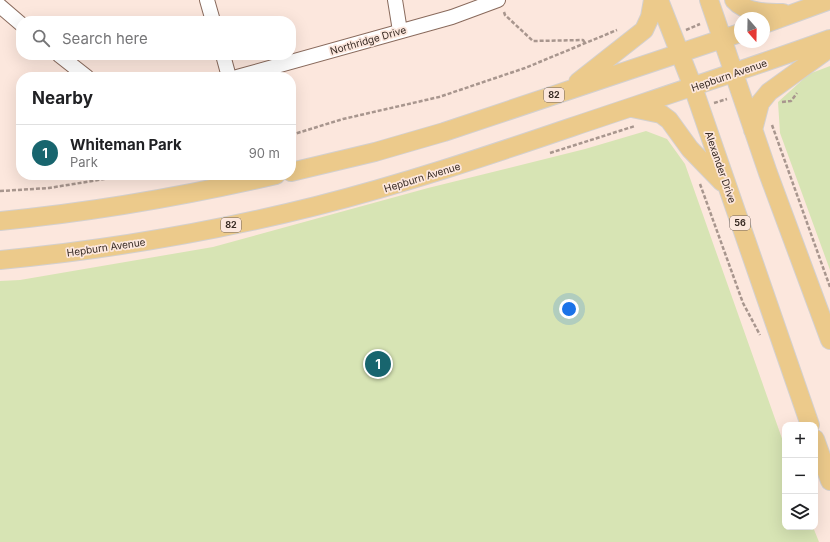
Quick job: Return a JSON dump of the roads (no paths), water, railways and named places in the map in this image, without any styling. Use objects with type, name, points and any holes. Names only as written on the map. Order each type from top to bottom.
[{"type":"main road","points":[[568,90],[644,30],[650,17],[653,0]]},
{"type":"main road","name":"Alexander Drive","points":[[659,0],[693,87],[809,422]]},
{"type":"main road","points":[[709,0],[735,73],[753,130],[830,340]]},
{"type":"main road","points":[[734,0],[737,4],[760,13],[795,12]]},
{"type":"main road","points":[[770,22],[830,0]]},
{"type":"main road","name":"82","points":[[296,171],[388,148],[734,35]]},
{"type":"main road","name":"Hepburn Avenue","points":[[0,260],[99,248],[169,237],[314,207],[457,167],[735,73],[830,39]]},
{"type":"main road","points":[[753,130],[760,103],[769,92],[830,48]]},
{"type":"main road","points":[[632,108],[661,114],[669,120],[690,148],[728,189]]},
{"type":"main road","points":[[0,221],[154,200],[252,180]]},
{"type":"main road","points":[[818,447],[830,481]]},
{"type":"street","points":[[207,0],[212,16]]},
{"type":"street","points":[[395,0],[400,31]]},
{"type":"street","name":"Northridge Drive","points":[[255,72],[400,31],[501,5]]},
{"type":"street","points":[[0,6],[16,20]]},
{"type":"street","points":[[65,60],[81,72]]},
{"type":"street","points":[[224,60],[228,72]]},
{"type":"place","name":"Whiteman Park","points":[[378,364]]}]
